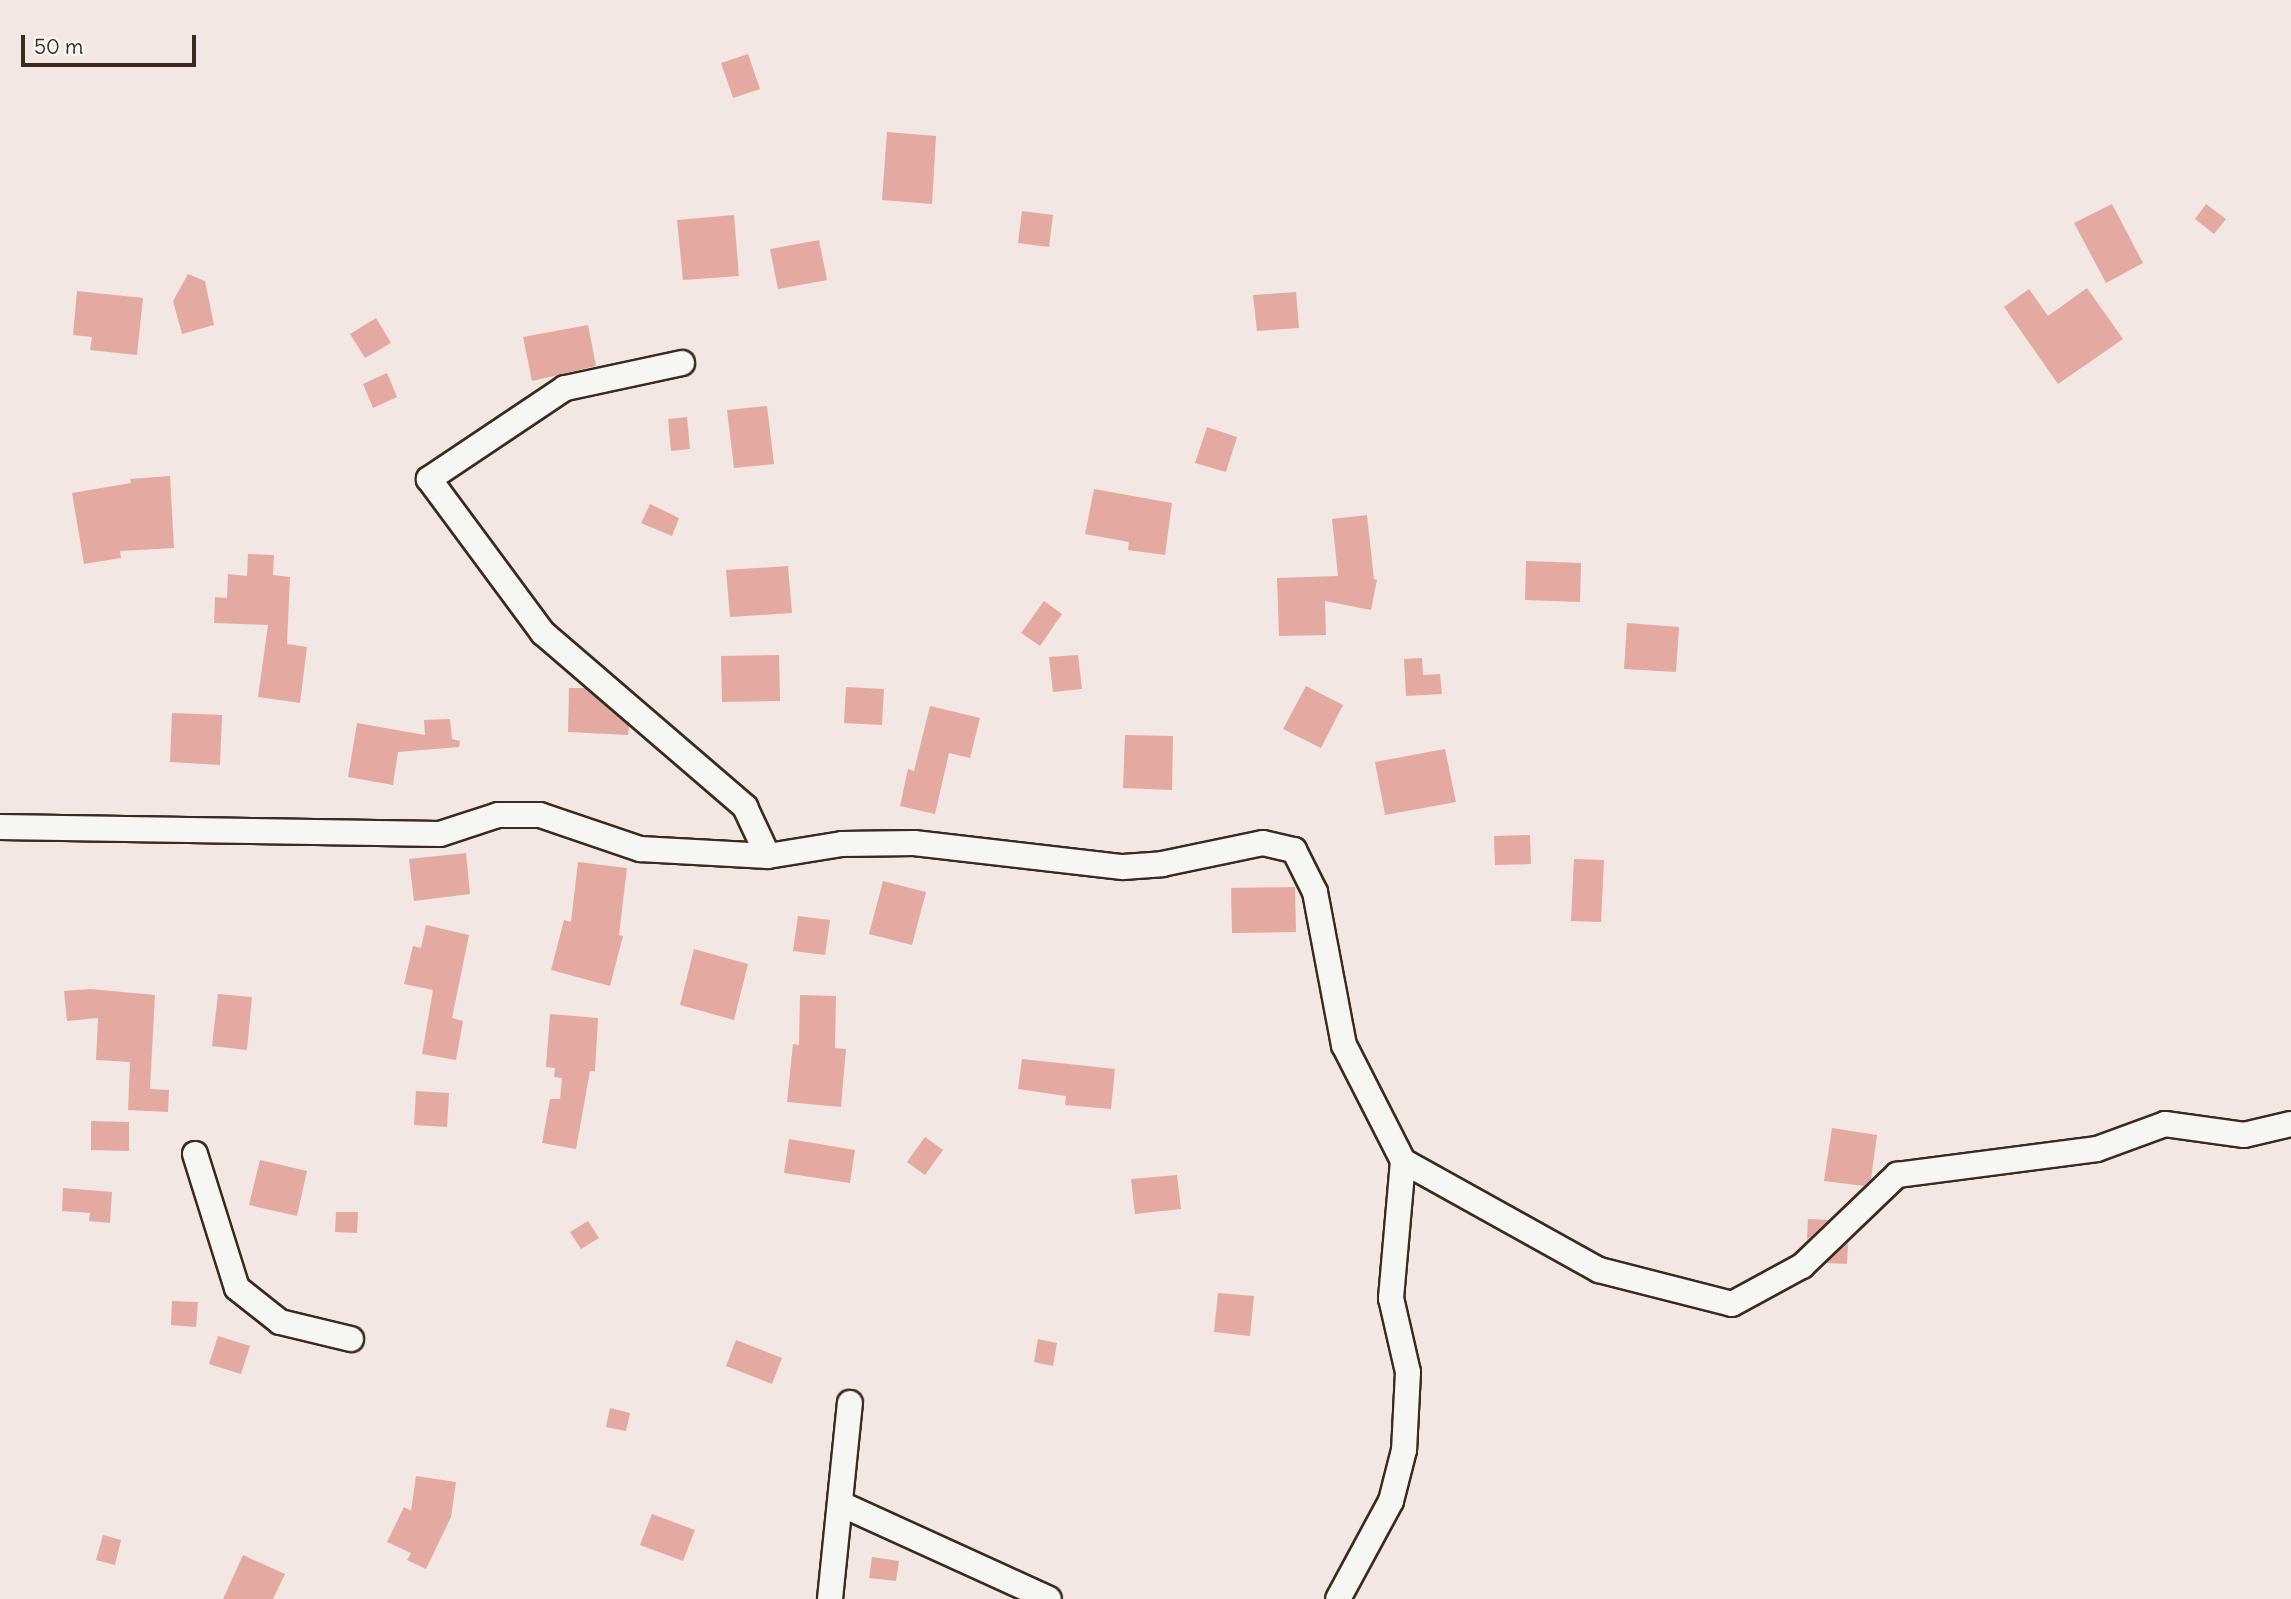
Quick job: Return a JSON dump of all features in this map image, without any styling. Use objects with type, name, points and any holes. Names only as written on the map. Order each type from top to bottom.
[{"type":"street","points":[[682,363],[565,388],[429,479],[543,633],[745,807],[768,856]]},
{"type":"street","points":[[0,827],[440,834],[498,815],[540,815],[640,849],[768,856],[842,844],[914,843],[1123,867],[1162,864],[1263,843],[1294,850],[1315,892],[1344,1045],[1403,1161],[1391,1297],[1408,1372],[1404,1450],[1391,1501],[1338,1599]]},
{"type":"street","points":[[1403,1161],[1599,1270],[1732,1304],[1802,1266],[1897,1175],[2097,1149],[2165,1124],[2244,1135],[2291,1124]]},
{"type":"street","points":[[195,1154],[237,1288],[280,1322],[351,1339]]},
{"type":"street","points":[[830,1599],[843,1505],[849,1403]]},
{"type":"street","points":[[843,1505],[1049,1599]]},
{"type":"building","points":[[748,54],[760,89],[733,98],[721,63]]},
{"type":"building","points":[[887,132],[936,136],[932,204],[882,200]]},
{"type":"building","points":[[2112,204],[2143,263],[2106,283],[2074,223]]},
{"type":"building","points":[[2206,204],[2226,219],[2214,234],[2195,219]]},
{"type":"building","points":[[1022,211],[1053,215],[1049,247],[1018,243]]},
{"type":"building","points":[[734,215],[739,276],[683,280],[677,220]]},
{"type":"building","points":[[819,240],[827,280],[778,289],[770,249]]},
{"type":"building","points":[[188,274],[205,281],[214,325],[182,334],[173,301]]},
{"type":"building","points":[[2087,288],[2123,339],[2058,384],[2004,307],[2029,289],[2048,316]]},
{"type":"building","points":[[77,291],[143,298],[137,355],[90,350],[92,337],[73,335]]},
{"type":"building","points":[[1296,292],[1299,328],[1257,331],[1253,295]]},
{"type":"building","points":[[376,318],[391,343],[365,358],[350,334]]},
{"type":"building","points":[[588,325],[596,366],[532,381],[523,337]]},
{"type":"building","points":[[387,373],[397,397],[373,408],[363,384]]},
{"type":"building","points":[[767,406],[774,464],[734,468],[727,410]]},
{"type":"building","points":[[687,417],[690,449],[671,451],[668,419]]},
{"type":"building","points":[[1207,427],[1237,437],[1226,472],[1195,463]]},
{"type":"building","points":[[170,476],[174,548],[120,551],[121,558],[84,564],[72,493],[131,483],[130,479]]},
{"type":"building","points":[[1094,489],[1172,503],[1165,555],[1128,550],[1129,542],[1085,534]]},
{"type":"building","points":[[650,504],[679,518],[672,536],[641,523]]},
{"type":"building","points":[[1367,515],[1374,579],[1377,580],[1371,610],[1325,601],[1326,635],[1279,636],[1277,578],[1338,576],[1332,519]]},
{"type":"building","points":[[248,554],[274,555],[273,575],[290,577],[287,644],[307,647],[300,703],[258,697],[268,625],[214,623],[215,597],[227,598],[228,574],[247,576]]},
{"type":"building","points":[[1526,561],[1581,563],[1580,602],[1525,600]]},
{"type":"building","points":[[788,566],[792,613],[730,617],[726,570]]},
{"type":"building","points":[[1044,601],[1062,614],[1040,646],[1021,633]]},
{"type":"building","points":[[1627,623],[1679,627],[1676,672],[1624,669]]},
{"type":"building","points":[[779,655],[780,701],[722,702],[721,656]]},
{"type":"building","points":[[1078,655],[1082,689],[1053,692],[1049,657]]},
{"type":"building","points":[[1422,658],[1423,675],[1440,674],[1442,694],[1406,696],[1404,659]]},
{"type":"building","points":[[1306,686],[1343,705],[1321,748],[1283,729]]},
{"type":"building","points":[[846,687],[884,689],[882,725],[844,723]]},
{"type":"building","points":[[569,688],[585,688],[629,726],[628,735],[568,732]]},
{"type":"building","points":[[930,706],[980,718],[970,758],[949,753],[935,814],[900,806],[908,769],[914,771]]},
{"type":"building","points":[[172,713],[222,715],[220,765],[170,762]]},
{"type":"building","points":[[450,719],[452,739],[460,741],[459,747],[398,752],[393,785],[348,777],[357,723],[425,735],[424,720]]},
{"type":"building","points":[[1125,735],[1173,736],[1172,790],[1123,788]]},
{"type":"building","points":[[1445,749],[1456,802],[1385,815],[1375,762]]},
{"type":"building","points":[[1530,835],[1531,864],[1495,865],[1494,836]]},
{"type":"building","points":[[466,853],[470,894],[414,901],[409,859]]},
{"type":"building","points":[[1574,859],[1604,860],[1601,922],[1571,921]]},
{"type":"building","points":[[578,862],[627,868],[619,935],[623,936],[610,986],[551,970],[564,920],[571,922]]},
{"type":"building","points":[[883,881],[926,892],[912,945],[869,934]]},
{"type":"building","points":[[1295,887],[1296,932],[1232,933],[1231,888]]},
{"type":"building","points":[[798,916],[830,920],[825,955],[793,951]]},
{"type":"building","points":[[426,925],[469,935],[452,1018],[463,1021],[456,1060],[422,1054],[433,990],[404,984],[413,946],[421,948]]},
{"type":"building","points":[[694,949],[748,964],[734,1020],[680,1005]]},
{"type":"building","points":[[90,989],[155,995],[150,1089],[169,1090],[168,1112],[128,1110],[130,1062],[96,1060],[98,1018],[67,1021],[64,991]]},
{"type":"building","points":[[218,994],[252,997],[247,1050],[212,1046]]},
{"type":"building","points":[[800,995],[836,996],[835,1048],[846,1049],[841,1107],[787,1102],[793,1044],[799,1045]]},
{"type":"building","points":[[550,1014],[598,1018],[595,1071],[590,1071],[576,1149],[542,1143],[550,1099],[560,1099],[562,1078],[554,1077],[555,1068],[546,1067]]},
{"type":"building","points":[[1022,1059],[1115,1069],[1111,1109],[1065,1105],[1066,1096],[1018,1089]]},
{"type":"building","points":[[416,1091],[449,1093],[447,1127],[414,1125]]},
{"type":"building","points":[[91,1121],[129,1122],[129,1151],[91,1150]]},
{"type":"building","points":[[1832,1128],[1877,1135],[1871,1179],[1864,1186],[1824,1181]]},
{"type":"building","points":[[925,1137],[943,1150],[925,1175],[907,1162]]},
{"type":"building","points":[[789,1139],[855,1150],[850,1183],[784,1173]]},
{"type":"building","points":[[260,1160],[307,1171],[297,1216],[249,1205]]},
{"type":"building","points":[[1177,1175],[1181,1209],[1135,1214],[1131,1179]]},
{"type":"building","points":[[63,1188],[112,1192],[110,1223],[89,1221],[90,1213],[62,1211]]},
{"type":"building","points":[[336,1212],[358,1212],[357,1233],[335,1232]]},
{"type":"building","points":[[1808,1219],[1829,1220],[1807,1240]]},
{"type":"building","points":[[588,1221],[599,1238],[581,1249],[570,1232]]},
{"type":"building","points":[[1848,1243],[1847,1264],[1826,1263]]},
{"type":"building","points":[[1218,1293],[1254,1296],[1250,1336],[1214,1332]]},
{"type":"building","points":[[172,1301],[198,1302],[196,1327],[171,1325]]},
{"type":"building","points":[[218,1336],[250,1346],[241,1374],[209,1364]]},
{"type":"building","points":[[1038,1339],[1057,1343],[1053,1366],[1034,1362]]},
{"type":"building","points":[[736,1340],[782,1358],[772,1384],[726,1366]]},
{"type":"building","points":[[610,1408],[630,1413],[626,1431],[606,1427]]},
{"type":"building","points":[[416,1476],[456,1482],[451,1517],[426,1569],[407,1560],[411,1553],[387,1542],[404,1507],[411,1511]]},
{"type":"building","points":[[652,1514],[695,1530],[683,1561],[640,1545]]},
{"type":"building","points":[[103,1535],[121,1540],[115,1565],[96,1560]]},
{"type":"building","points":[[243,1555],[285,1574],[273,1599],[223,1599]]},
{"type":"building","points":[[872,1557],[899,1561],[896,1581],[869,1578]]}]
